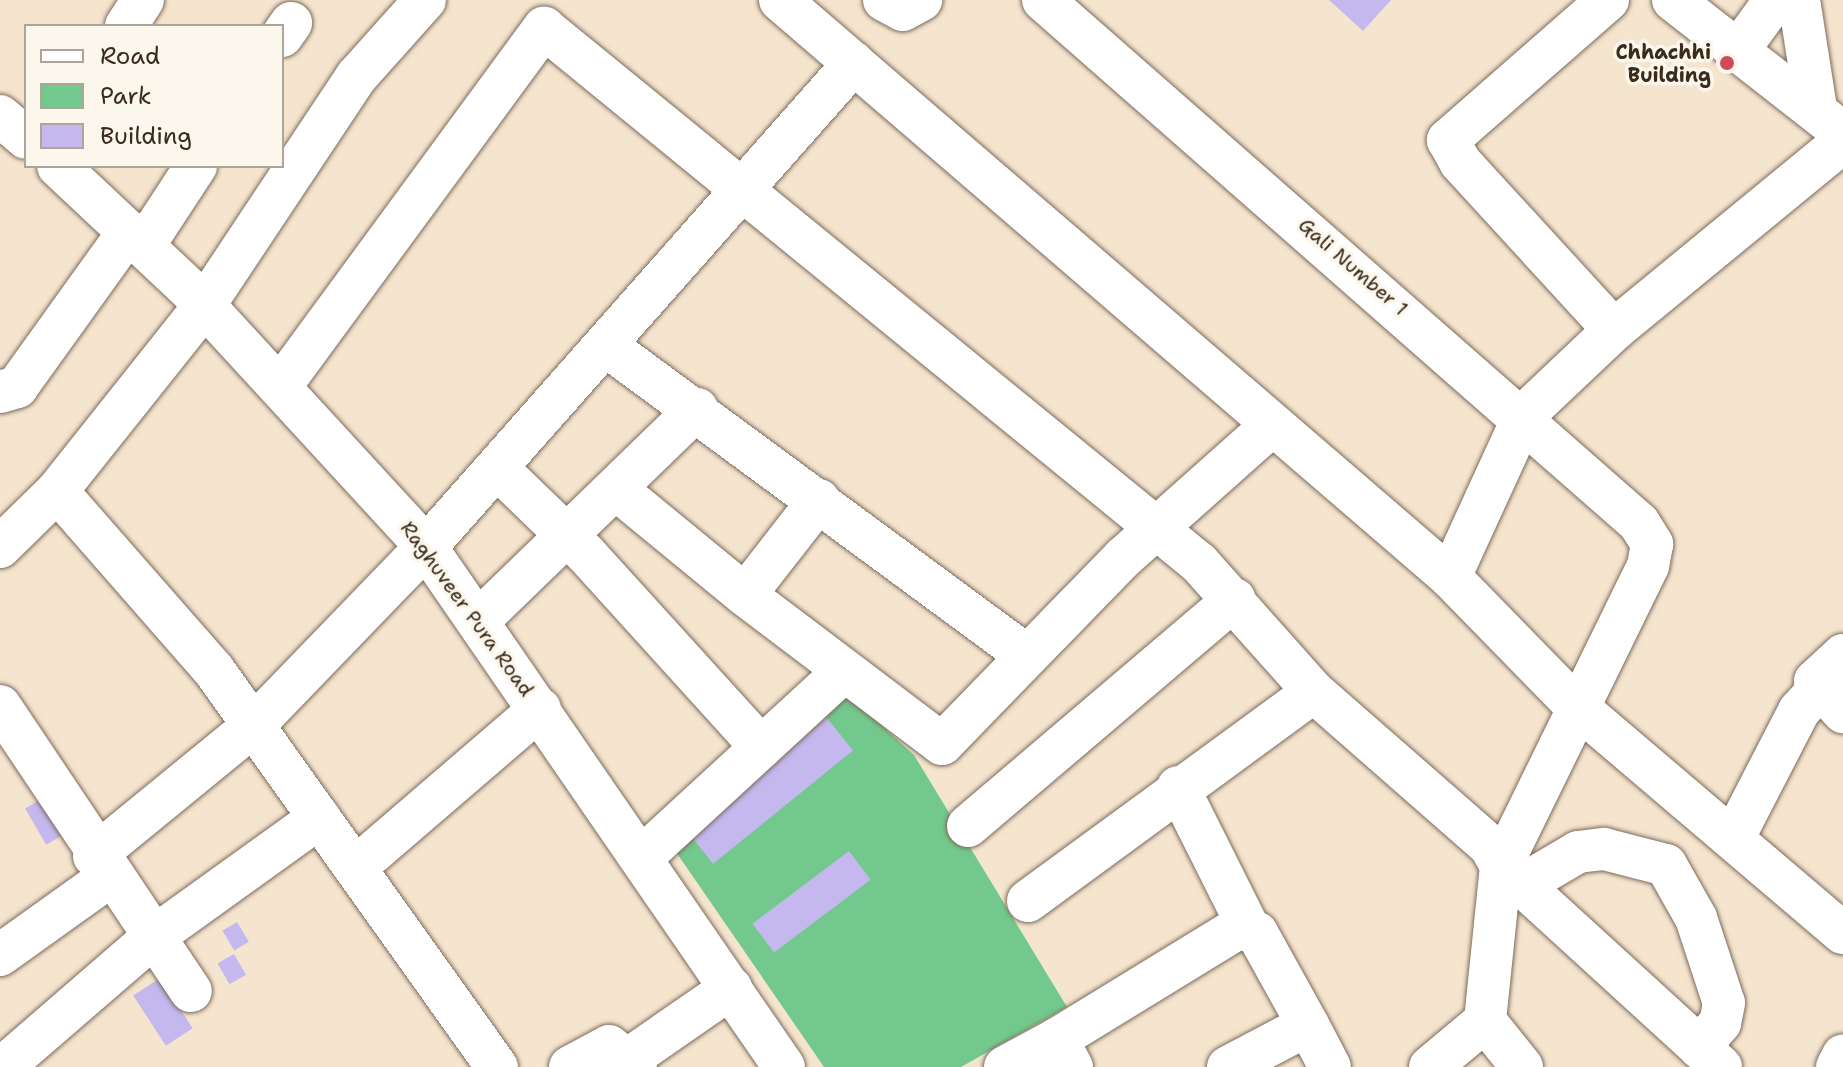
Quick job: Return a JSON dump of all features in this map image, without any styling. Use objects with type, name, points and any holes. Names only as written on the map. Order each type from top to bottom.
[{"type":"street","points":[[127,24],[143,0]]},
{"type":"street","points":[[0,547],[57,491],[204,306],[357,76],[425,0]]},
{"type":"street","points":[[780,0],[1450,577],[1575,705],[1735,835],[1843,933]]},
{"type":"street","name":"Gali Number 1","points":[[1043,0],[1524,415],[1639,523],[1652,544],[1648,566],[1575,705]]},
{"type":"street","points":[[1608,0],[1448,140],[1460,162],[1614,330]]},
{"type":"street","points":[[1673,0],[1740,48],[1829,120]]},
{"type":"street","points":[[1740,48],[1775,0]]},
{"type":"street","points":[[1799,0],[1829,120]]},
{"type":"street","points":[[280,387],[544,28],[1157,527],[1235,599],[1314,692],[1490,846],[1511,875],[1702,1058],[1720,1023],[1724,1003],[1696,918],[1666,865],[1604,849],[1578,852],[1511,875]]},
{"type":"street","points":[[0,955],[102,866],[253,726],[426,547],[854,63]]},
{"type":"street","points":[[0,116],[24,136]]},
{"type":"street","points":[[1450,577],[1524,415],[1614,330],[1843,142]]},
{"type":"street","name":"Raghuveer Pura Road","points":[[60,168],[137,238],[204,306],[426,547],[784,1067]]},
{"type":"street","points":[[0,392],[17,387],[194,168]]},
{"type":"street","points":[[605,345],[697,409],[1026,655]]},
{"type":"street","points":[[478,621],[697,409]]},
{"type":"street","points":[[616,489],[745,595],[942,744],[1026,655],[1157,527],[1271,426]]},
{"type":"street","points":[[497,468],[567,535],[761,747]]},
{"type":"street","points":[[57,491],[213,669],[497,1067]]},
{"type":"street","points":[[745,595],[819,500]]},
{"type":"street","points":[[968,826],[1235,599]]},
{"type":"street","points":[[1735,835],[1799,711],[1830,701],[1815,681],[1843,655]]},
{"type":"street","points":[[642,857],[844,671]]},
{"type":"street","points":[[1028,901],[1178,787],[1314,692]]},
{"type":"street","points":[[1447,1063],[1485,1021],[1511,875],[1575,705]]},
{"type":"street","points":[[355,868],[540,709]]},
{"type":"street","points":[[1,712],[102,866],[191,991]]},
{"type":"street","points":[[1178,787],[1248,927],[1330,1067]]},
{"type":"street","points":[[3,1067],[152,938],[319,818]]},
{"type":"street","points":[[1005,1067],[1064,1053],[1248,927]]},
{"type":"street","points":[[570,1067],[609,1046],[633,1062],[731,988]]},
{"type":"street","points":[[1485,1021],[1522,1067]]},
{"type":"street","points":[[1228,1067],[1308,1025]]},
{"type":"street","points":[[1837,1067],[1843,1055]]},
{"type":"green space","points":[[836,684],[914,755],[1067,1007],[961,1067],[824,1067],[656,823]]},
{"type":"building","points":[[1329,0],[1391,0],[1363,31]]},
{"type":"building","points":[[826,717],[853,750],[713,864],[686,830]]},
{"type":"building","points":[[52,793],[73,829],[46,845],[25,808]]},
{"type":"building","points":[[849,851],[871,880],[774,953],[752,924]]},
{"type":"building","points":[[237,922],[249,942],[234,950],[222,931]]},
{"type":"building","points":[[234,954],[246,975],[230,984],[218,964]]},
{"type":"building","points":[[160,978],[193,1028],[166,1046],[133,995]]},
{"type":"place","name":"Chhachhi Building","points":[[1727,63]]}]
